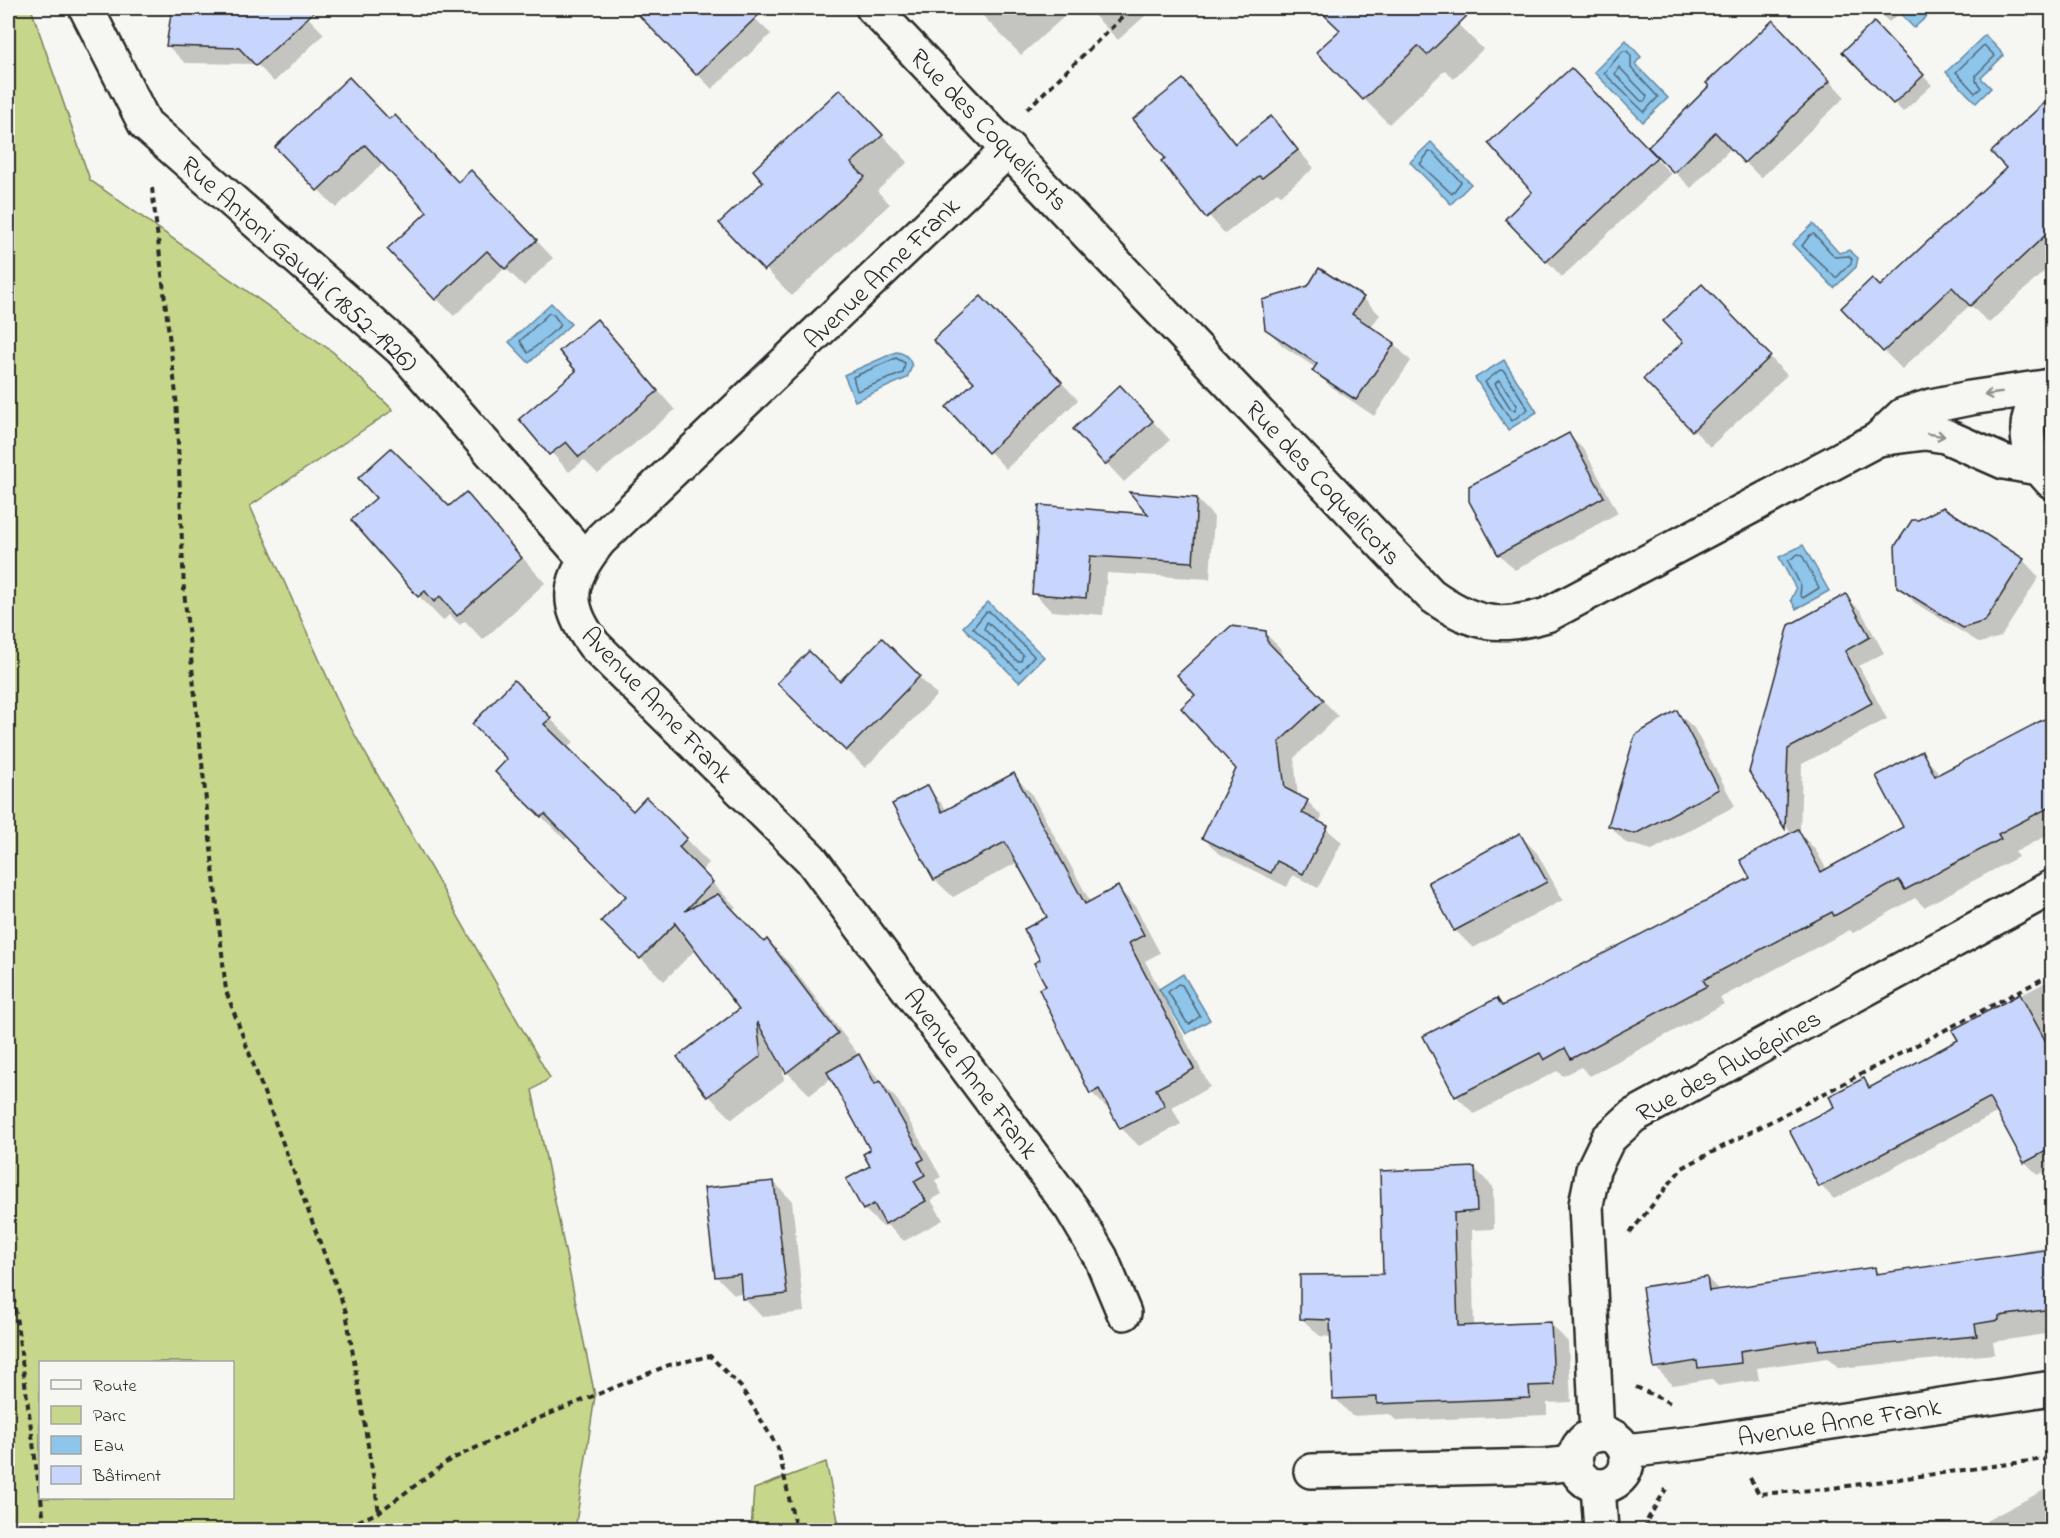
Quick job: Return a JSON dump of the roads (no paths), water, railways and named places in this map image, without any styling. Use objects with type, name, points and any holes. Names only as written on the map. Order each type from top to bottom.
[{"type":"street","name":"Rue Antoni Gaudi (1852-1926)","points":[[86,8],[145,124],[401,349],[585,559]]},
{"type":"street","name":"Rue des Coquelicots","points":[[873,8],[1431,595],[1453,611],[1477,621],[1495,624],[1520,623],[1547,615],[1878,440],[1904,415],[1931,406],[1970,398],[2052,385]]},
{"type":"street","name":"Avenue Anne Frank","points":[[1009,149],[609,532],[585,559],[572,592],[573,608],[579,625],[594,645],[811,859],[1072,1209],[1101,1258],[1124,1313]]},
{"type":"street","name":"Rue des Coquelicots","points":[[2045,475],[2030,450],[2028,430],[2032,410],[2043,393],[2052,385]]},
{"type":"street","name":"Rue des Coquelicots","points":[[1878,440],[1925,433],[1945,436],[2004,462],[2045,475]]},
{"type":"street","name":"Rue des Aubépines","points":[[1597,1435],[1586,1205],[1593,1170],[1608,1139],[1633,1116],[2052,887]]},
{"type":"street","name":"Avenue Anne Frank","points":[[1626,1451],[1695,1443],[2052,1388]]},
{"type":"street","points":[[1606,1434],[1618,1440],[1626,1451],[1627,1465],[1621,1477],[1610,1485],[1598,1486],[1584,1480],[1575,1462],[1575,1455],[1581,1443],[1597,1435],[1606,1434]]},
{"type":"street","points":[[1311,1471],[1545,1466],[1575,1462]]},
{"type":"street","points":[[1598,1486],[1601,1530]]},
{"type":"water","points":[[1895,8],[1936,8],[1914,28]]},
{"type":"water","points":[[1985,35],[2004,55],[1981,78],[1991,88],[1976,103],[1946,72]]},
{"type":"water","points":[[1626,40],[1641,57],[1635,64],[1668,98],[1643,122],[1594,72]]},
{"type":"water","points":[[1431,142],[1471,184],[1451,204],[1410,162]]},
{"type":"water","points":[[1813,224],[1839,253],[1849,250],[1858,258],[1856,267],[1834,288],[1792,244]]},
{"type":"water","points":[[551,303],[571,324],[529,363],[509,342]]},
{"type":"water","points":[[896,352],[904,354],[911,363],[907,378],[855,401],[844,375]]},
{"type":"water","points":[[1504,360],[1537,412],[1508,430],[1475,378]]},
{"type":"water","points":[[1803,545],[1829,591],[1796,609],[1791,600],[1796,589],[1779,557]]},
{"type":"water","points":[[988,602],[1044,657],[1019,682],[963,627]]},
{"type":"water","points":[[1183,974],[1210,1020],[1186,1034],[1159,989]]}]
